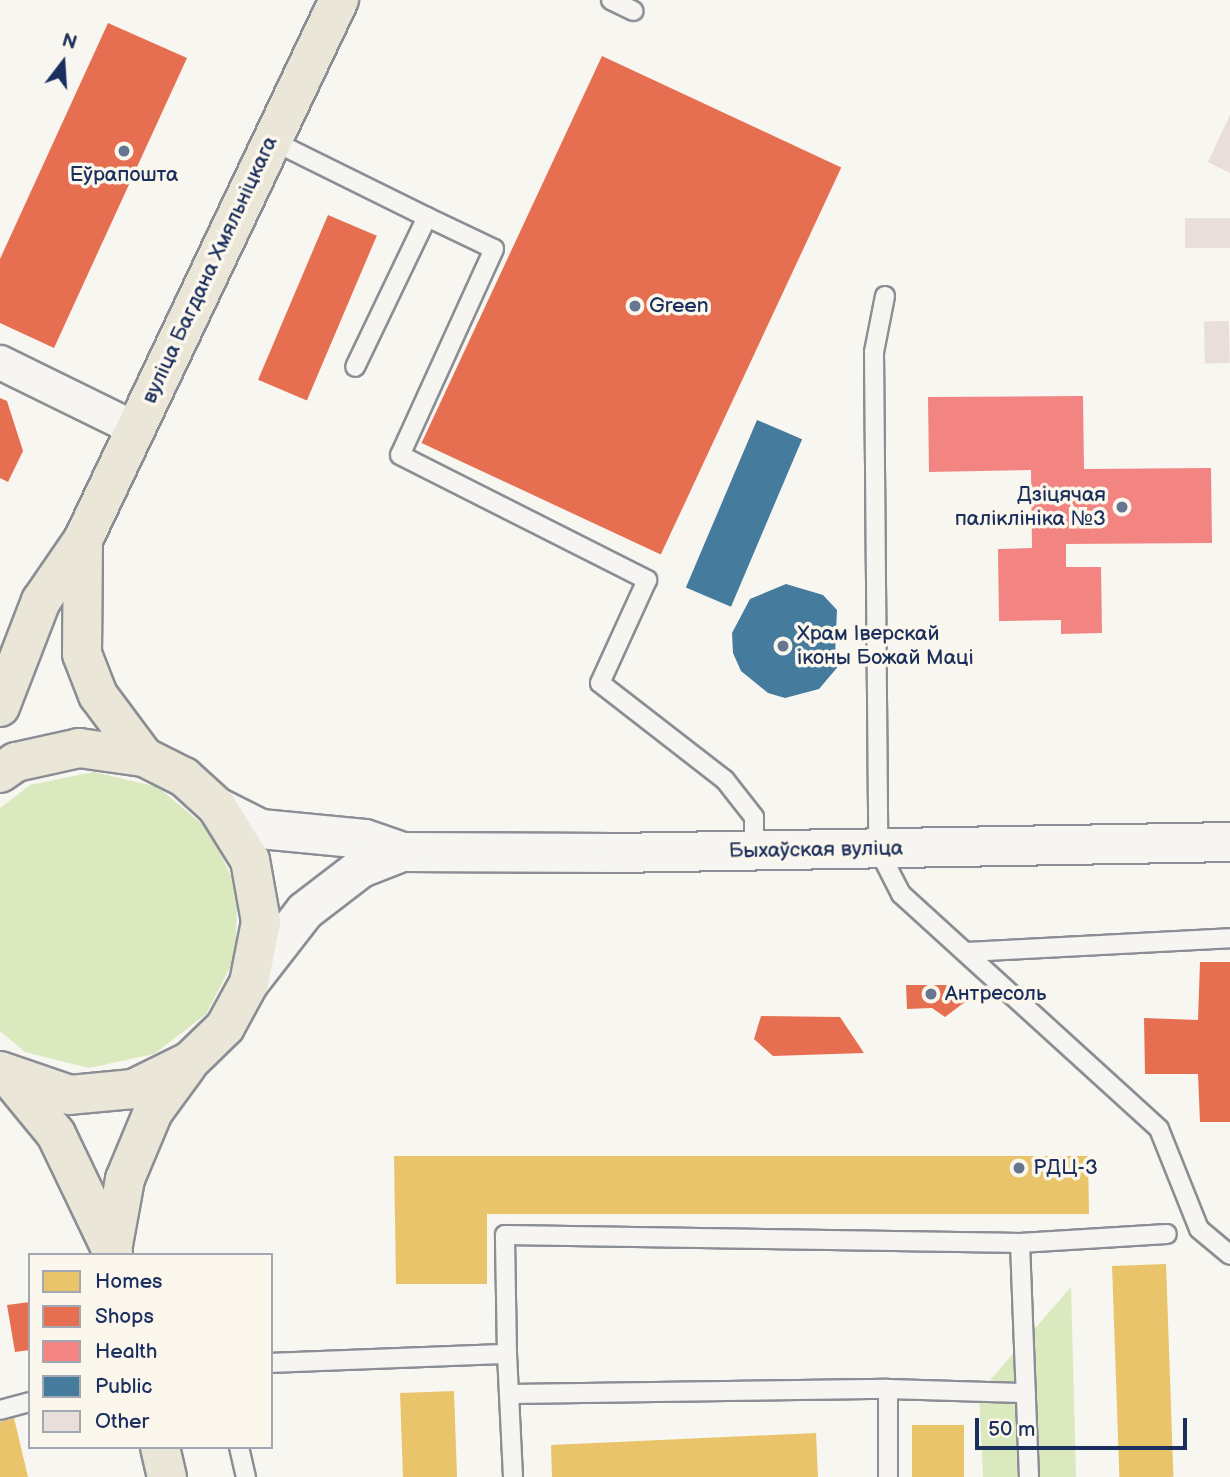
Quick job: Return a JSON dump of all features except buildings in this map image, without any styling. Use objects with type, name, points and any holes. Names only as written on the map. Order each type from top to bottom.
[{"type":"main road","name":"вуліца Багдана Хмяльніцкага","points":[[0,707],[41,601],[83,540],[339,0]]},
{"type":"main road","name":"вуліца Багдана Хмяльніцкага","points":[[83,540],[82,654],[98,695],[144,757]]},
{"type":"main road","points":[[0,773],[16,762],[79,748],[144,757],[184,777],[217,807],[250,860],[261,922],[249,983],[225,1027],[190,1061],[153,1112],[125,1179],[113,1253]]},
{"type":"main road","name":"Быхаўская вуліца","points":[[217,807],[261,829],[365,839],[402,852],[878,849],[1230,842]]},
{"type":"main road","name":"Быхаўская вуліца","points":[[249,983],[314,903],[361,868],[402,852]]},
{"type":"main road","points":[[5,1074],[70,1095],[133,1089],[190,1061]]},
{"type":"main road","points":[[5,1074],[56,1134],[113,1253]]},
{"type":"main road","points":[[160,1449],[167,1477]]},
{"type":"street","points":[[0,362],[134,428]]},
{"type":"lane","points":[[611,0],[634,11]]},
{"type":"lane","points":[[271,141],[494,249],[400,455],[647,580],[600,683],[725,780],[754,817],[754,850]]},
{"type":"lane","points":[[355,366],[427,217]]},
{"type":"lane","points":[[885,296],[874,352],[878,849],[901,894],[967,951],[1159,1129],[1199,1229],[1230,1255]]},
{"type":"lane","points":[[967,951],[1230,938]]},
{"type":"lane","points":[[513,1477],[505,1235],[1020,1243],[1167,1234]]},
{"type":"lane","points":[[1020,1243],[1029,1477]]},
{"type":"lane","points":[[273,1363],[508,1354]]},
{"type":"lane","points":[[511,1394],[888,1389],[1026,1393]]},
{"type":"lane","points":[[888,1389],[888,1477]]},
{"type":"lane","points":[[0,1410],[28,1403]]},
{"type":"lane","points":[[239,1449],[246,1477]]},
{"type":"green space","points":[[94,772],[158,787],[209,830],[237,889],[236,956],[206,1014],[154,1054],[89,1068],[25,1052],[0,1031],[0,808],[30,785]]},
{"type":"green space","points":[[1071,1287],[1076,1477],[983,1477],[979,1393]]},
{"type":"place","name":"Еўрапошта","points":[[124,151]]},
{"type":"place","name":"Green","points":[[635,306]]},
{"type":"place","name":"Дзіцячая паліклініка №3","points":[[1122,507]]},
{"type":"place","name":"Храм Іверскай іконы Божай Маці","points":[[783,646]]},
{"type":"place","name":"Антресоль","points":[[931,994]]},
{"type":"place","name":"РДЦ-3","points":[[1019,1168]]}]
